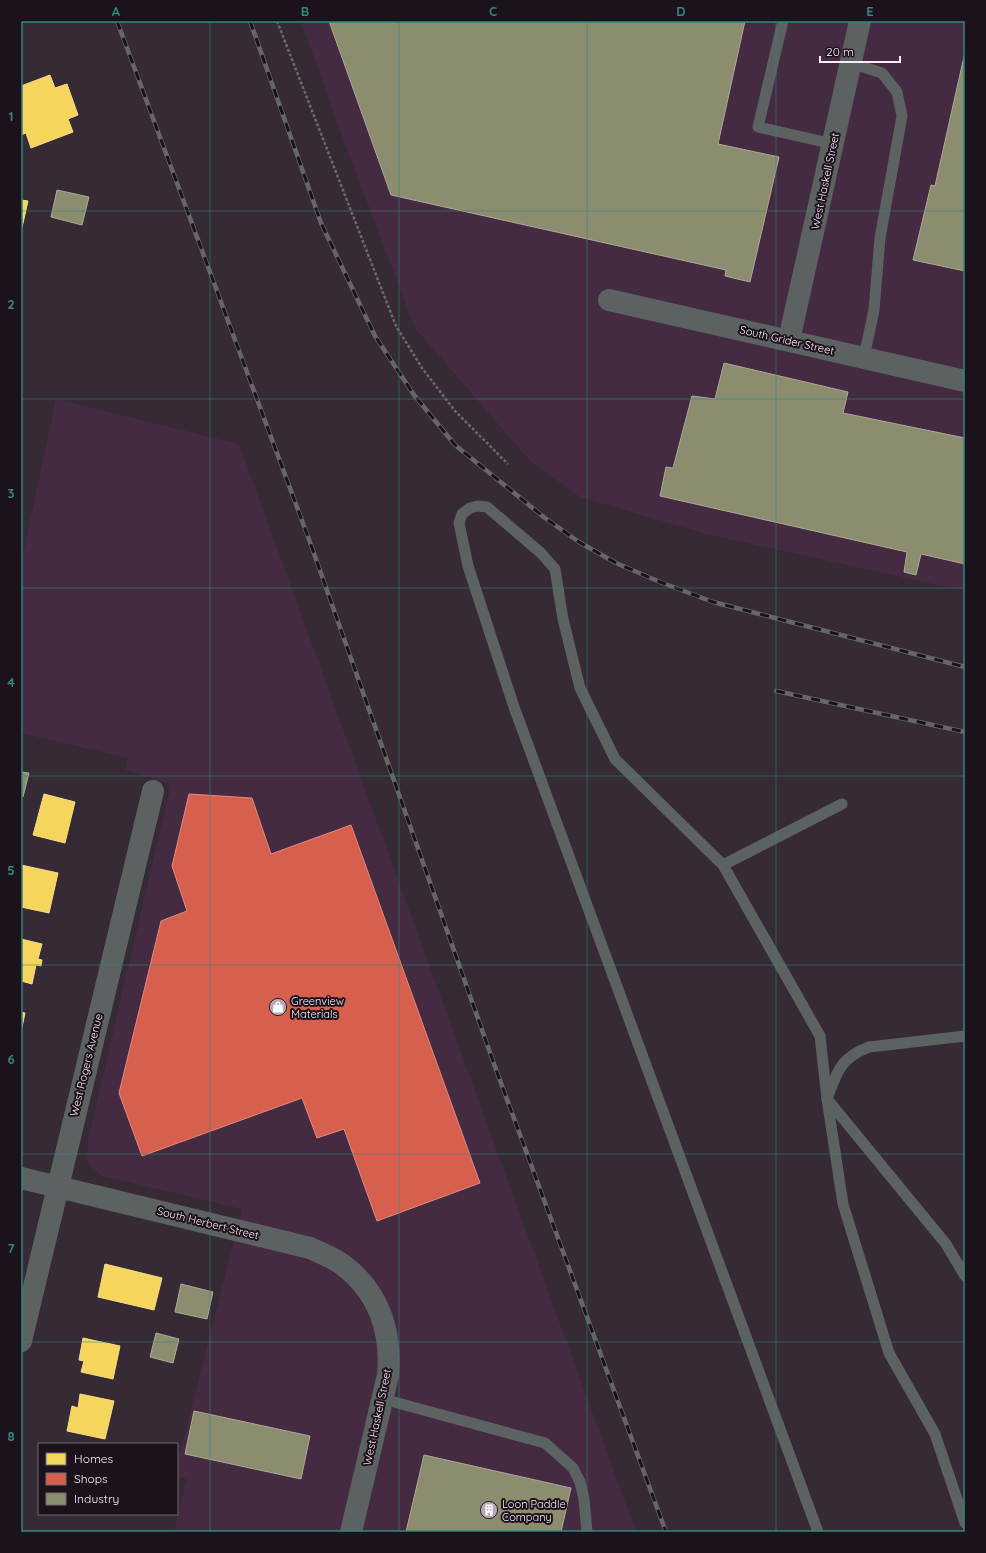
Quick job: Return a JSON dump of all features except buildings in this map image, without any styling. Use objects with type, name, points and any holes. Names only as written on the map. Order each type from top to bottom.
[{"type":"street","name":"West Haskell Street","points":[[789,340],[860,21]]},
{"type":"street","name":"South Grider Street","points":[[609,300],[965,381]]},
{"type":"street","name":"West Rogers Avenue","points":[[21,1340],[153,791]]},
{"type":"street","name":"South Herbert Street","points":[[21,1178],[310,1248],[342,1264],[364,1283],[376,1303]]},
{"type":"street","name":"West Haskell Street","points":[[351,1532],[388,1375],[390,1354],[388,1335],[376,1303]]},
{"type":"lane","points":[[782,21],[758,127],[833,144]]},
{"type":"lane","points":[[851,63],[882,73],[898,92],[902,116],[880,238],[874,310],[864,358]]},
{"type":"lane","points":[[818,1532],[514,707],[468,566],[459,523],[462,514],[470,508],[478,506],[487,507],[541,553],[555,569],[563,619],[580,688],[615,759],[723,865],[820,1036],[827,1099],[843,1204],[889,1354],[935,1434],[965,1523]]},
{"type":"lane","points":[[723,865],[842,804]]},
{"type":"lane","points":[[827,1099],[844,1060],[857,1051],[869,1047],[965,1036]]},
{"type":"lane","points":[[827,1099],[946,1244],[965,1276]]},
{"type":"lane","points":[[383,1399],[546,1443],[573,1468],[580,1482],[584,1499],[587,1532]]},
{"type":"path","points":[[277,21],[396,326],[422,368],[455,411],[508,464]]},
{"type":"shaded area","points":[[301,21],[965,21],[965,591],[706,534],[580,497],[531,462],[415,328],[345,144]]},
{"type":"shaded area","points":[[56,399],[239,444],[636,1532],[174,1532],[187,1479],[178,1477],[178,1460],[242,1209],[102,1176],[90,1166],[87,1158],[88,1140],[171,784],[126,770],[128,758],[21,733],[21,564]]},
{"type":"railway","points":[[117,21],[311,545],[494,1064],[666,1532]]},
{"type":"railway","points":[[250,21],[321,223],[375,336],[414,395],[455,445],[545,518],[579,542],[616,563],[660,582],[713,602],[965,667]]},
{"type":"railway","points":[[776,691],[965,732]]},
{"type":"place","name":"Greenview Materials","points":[[278,1007]]},
{"type":"place","name":"Loon Paddle Company","points":[[489,1510]]}]
